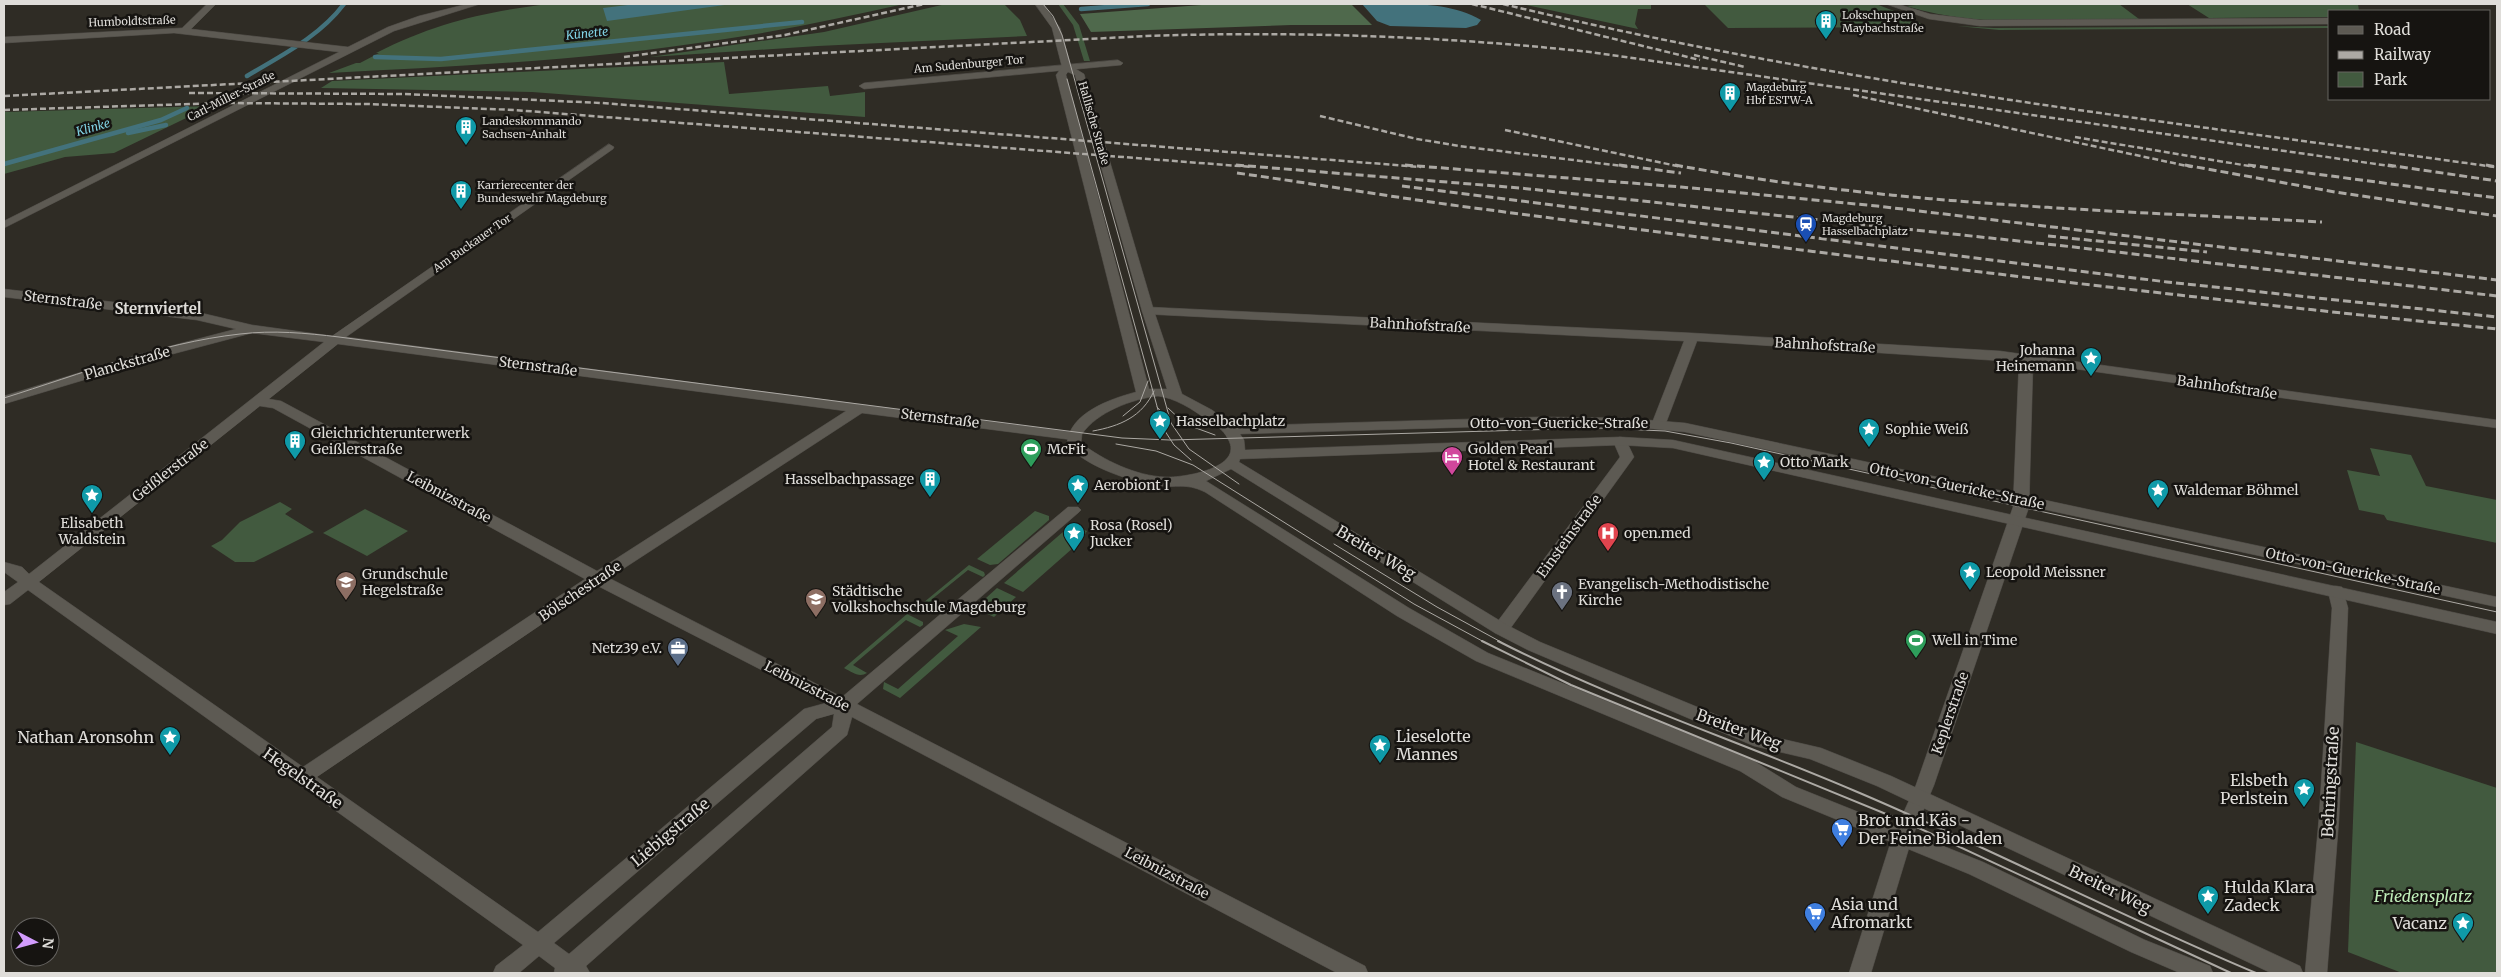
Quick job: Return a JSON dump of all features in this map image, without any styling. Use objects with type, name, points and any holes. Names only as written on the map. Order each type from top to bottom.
[{"type":"street","points":[[184,31],[212,4]]},
{"type":"street","name":"Carl-Miller-Straße","points":[[4,225],[402,25],[476,4]]},
{"type":"street","points":[[1039,4],[1056,28],[1072,66]]},
{"type":"street","points":[[1890,4],[1936,17],[1980,23],[2328,21]]},
{"type":"street","name":"Humboldtstraße","points":[[4,40],[184,31],[349,50]]},
{"type":"street","name":"Am Sudenburger Tor","points":[[864,86],[1118,63]]},
{"type":"street","name":"Hallische Straße","points":[[1143,393],[1061,75],[1072,66],[1079,74],[1148,311],[1176,396]]},
{"type":"street","name":"Am Buckauer Tor","points":[[336,339],[609,146]]},
{"type":"street","name":"Sternstraße","points":[[4,293],[197,316],[252,329],[1073,436]]},
{"type":"street","name":"Bahnhofstraße","points":[[1148,311],[1692,337],[2000,355],[2497,424]]},
{"type":"street","name":"Planckstraße","points":[[4,400],[145,357],[252,329]]},
{"type":"street","points":[[1659,423],[1665,403],[1692,337]]},
{"type":"street","name":"Geißlerstraße","points":[[4,600],[60,558],[336,339]]},
{"type":"street","name":"Keplerstraße","points":[[1860,973],[1902,838],[1919,797],[2018,519],[2022,500],[2026,359]]},
{"type":"street","points":[[1162,392],[1176,396],[1219,420],[1232,430],[1238,444],[1233,459],[1213,475],[1192,481],[1165,482],[1133,476],[1074,444],[1073,436],[1077,428],[1089,418],[1114,405],[1143,393],[1162,392]]},
{"type":"street","name":"Leibnizstraße","points":[[257,402],[276,404],[598,578],[1357,973]]},
{"type":"street","name":"Bölschestraße","points":[[302,777],[598,578],[860,408]]},
{"type":"street","name":"Otto-von-Guericke-Straße","points":[[1232,430],[1500,421],[1659,423],[1706,431],[2497,602]]},
{"type":"street","name":"Otto-von-Guericke-Straße","points":[[1233,459],[1620,441],[1673,444],[1711,450],[2497,628]]},
{"type":"street","name":"Einsteinstraße","points":[[1501,628],[1627,457],[1620,441]]},
{"type":"street","name":"Breiter Weg","points":[[1233,459],[1501,628],[1547,652],[1743,734],[1761,741],[1828,758],[1919,797],[2292,973]]},
{"type":"street","name":"Breiter Weg","points":[[1192,481],[1210,490],[1403,612],[1482,657],[1747,766],[1789,792],[1976,868],[2138,946],[2202,973]]},
{"type":"street","name":"Liebigstraße","points":[[504,973],[810,714],[844,705],[1073,510]]},
{"type":"street","name":"Hegelstraße","points":[[4,567],[16,571],[27,582],[537,945],[570,971]]},
{"type":"street","points":[[4,587],[27,582]]},
{"type":"street","name":"Behringstraße","points":[[2316,973],[2329,818],[2340,608],[2336,591]]},
{"type":"street","points":[[570,971],[841,730],[844,705]]},
{"type":"green space","points":[[549,4],[904,4],[770,32],[627,52],[528,61],[329,73],[360,63],[379,53],[376,53],[440,26],[481,15]]},
{"type":"green space","points":[[946,4],[1004,4],[1020,20],[1027,36],[818,46],[650,57],[824,32]]},
{"type":"green space","points":[[1058,4],[1063,4],[1079,25],[1090,61],[1084,61],[1073,25]]},
{"type":"green space","points":[[1215,4],[1351,4],[1372,25],[1291,25],[1091,32],[1080,14]]},
{"type":"green space","points":[[1522,4],[1651,4],[1651,9],[1638,9],[1635,24],[1638,29]]},
{"type":"green space","points":[[1704,4],[1876,4],[1912,18],[1926,27],[1728,28]]},
{"type":"green space","points":[[1926,4],[2119,4],[2139,19],[2022,22],[1963,18],[1906,6]]},
{"type":"green space","points":[[2187,4],[2358,4],[2359,10],[2328,10],[2328,17],[2209,18]]},
{"type":"green space","points":[[1957,26],[1994,28],[2328,26],[2328,28],[1999,30]]},
{"type":"green space","points":[[724,62],[729,94],[828,86],[830,96],[865,92],[865,117],[532,92],[321,88],[332,81]]},
{"type":"green space","points":[[211,106],[114,153],[65,157],[4,174],[4,112]]},
{"type":"green space","points":[[2370,448],[2411,455],[2426,486],[2497,500],[2497,543],[2387,520],[2384,515],[2359,510],[2347,470],[2380,476]]},
{"type":"green space","points":[[280,502],[292,509],[285,514],[314,532],[254,562],[235,562],[211,546],[222,540],[240,522]]},
{"type":"green space","points":[[365,509],[408,531],[367,556],[323,533]]},
{"type":"green space","points":[[1035,511],[1049,516],[1049,520],[998,564],[990,565],[977,559]]},
{"type":"green space","points":[[1071,525],[1087,531],[1082,540],[1023,592],[1004,583]]},
{"type":"green space","points":[[969,565],[984,572],[985,575],[983,577],[968,570],[931,600],[946,608],[937,609],[923,603]]},
{"type":"green space","points":[[997,588],[1016,597],[994,617],[975,608]]},
{"type":"green space","points":[[907,614],[923,622],[923,625],[920,627],[906,620],[853,665],[867,673],[858,675],[844,668]]},
{"type":"green space","points":[[964,624],[981,627],[900,698],[883,689],[884,682],[898,689],[958,636],[945,630]]},
{"type":"green space","name":"Friedensplatz","points":[[2356,742],[2497,788],[2497,973],[2402,973],[2348,952]]},
{"type":"water","points":[[636,4],[732,4],[607,21],[603,8]]},
{"type":"water","points":[[1362,4],[1423,4],[1439,6],[1454,9],[1481,20],[1477,25],[1466,28],[1390,26],[1377,21]]},
{"type":"waterway","name":"Klinke","points":[[247,76],[312,36],[344,4]]},
{"type":"waterway","name":"Künette","points":[[1081,9],[1148,4]]},
{"type":"waterway","name":"Künette","points":[[375,57],[441,59],[802,22]]},
{"type":"waterway","name":"Klinke","points":[[4,164],[161,120],[187,108]]},
{"type":"waterway","name":"Künette","points":[[128,133],[166,125]]},
{"type":"tram line","points":[[1043,4],[1053,16],[1062,35],[1171,423],[1183,440]]},
{"type":"tram line","points":[[1067,79],[1153,392]]},
{"type":"tram line","points":[[4,398],[120,360],[180,344],[240,334],[277,332],[339,337],[1122,438],[1171,440]]},
{"type":"tram line","points":[[1123,416],[1140,402],[1148,381]]},
{"type":"tram line","points":[[1093,431],[1121,423],[1137,414],[1153,392]]},
{"type":"tram line","points":[[1153,392],[1157,407]]},
{"type":"tram line","points":[[1157,407],[1170,421]]},
{"type":"tram line","points":[[1157,407],[1163,428],[1171,440]]},
{"type":"tram line","points":[[1168,408],[1185,424],[1215,435]]},
{"type":"tram line","points":[[1183,440],[1598,428],[1665,431],[1731,443],[2497,612]]},
{"type":"tram line","points":[[1171,440],[1191,460]]},
{"type":"tram line","points":[[1171,440],[1183,440]]},
{"type":"tram line","points":[[1183,440],[1189,449],[1239,484]]},
{"type":"tram line","points":[[1116,444],[1156,451],[1193,465],[1414,604],[1484,642]]},
{"type":"tram line","points":[[1334,544],[1437,607],[1501,642]]},
{"type":"tram line","points":[[1498,641],[1630,701],[1810,772],[1905,813],[2155,929],[2256,973]]},
{"type":"tram line","points":[[1484,642],[1571,685],[1908,823],[2231,973]]},
{"type":"railway","points":[[624,57],[785,35],[924,4]]},
{"type":"railway","points":[[1472,4],[1700,60]]},
{"type":"railway","points":[[1503,4],[1626,32],[1873,78],[2121,116],[2495,167]]},
{"type":"railway","points":[[4,96],[1146,36],[1257,34],[1368,36],[1479,42],[1590,52],[2397,167]]},
{"type":"railway","points":[[1694,55],[1745,67]]},
{"type":"railway","points":[[189,93],[405,94],[602,103],[1421,167]]},
{"type":"railway","points":[[1853,95],[2192,167]]},
{"type":"railway","points":[[4,110],[223,103],[368,104],[514,110],[1252,167]]},
{"type":"railway","points":[[1320,116],[1417,139],[1459,146],[1630,167]]},
{"type":"railway","points":[[1505,130],[1682,167]]},
{"type":"railway","points":[[2075,137],[2255,167]]},
{"type":"railway","points":[[1236,165],[1520,188],[2056,245],[2497,296]]},
{"type":"railway","points":[[1405,165],[1681,187],[1877,206],[2497,280]]},
{"type":"railway","points":[[1619,165],[1681,173]]},
{"type":"railway","points":[[1675,165],[1836,189],[1917,197],[1998,204],[2322,222]]},
{"type":"railway","points":[[2185,165],[2335,192],[2497,216]]},
{"type":"railway","points":[[2248,165],[2497,198]]},
{"type":"railway","points":[[2388,165],[2497,181]]},
{"type":"railway","points":[[2486,165],[2497,167]]},
{"type":"railway","points":[[1237,173],[1452,205],[1713,239],[2104,287],[2497,329]]},
{"type":"railway","points":[[1402,186],[2167,282],[2497,317]]},
{"type":"railway","points":[[2048,236],[2207,252]]},
{"type":"place","name":"Lokschuppen Maybachstraße","points":[[1826,40]]},
{"type":"place","name":"Magdeburg Hbf ESTW-A","points":[[1730,112]]},
{"type":"place","name":"Landeskommando Sachsen-Anhalt","points":[[466,146]]},
{"type":"place","name":"Karrierecenter der Bundeswehr Magdeburg","points":[[461,210]]},
{"type":"place","name":"Magdeburg Hasselbachplatz","points":[[1806,243]]},
{"type":"place","name":"Johanna Heinemann","points":[[2091,377]]},
{"type":"place","name":"Hasselbachplatz","points":[[1160,440]]},
{"type":"place","name":"Sophie Weiß","points":[[1869,448]]},
{"type":"place","name":"Gleichrichterunterwerk Geißlerstraße","points":[[295,460]]},
{"type":"place","name":"McFit","points":[[1031,468]]},
{"type":"place","name":"Golden Pearl Hotel & Restaurant","points":[[1452,476]]},
{"type":"place","name":"Otto Mark","points":[[1764,481]]},
{"type":"place","name":"Hasselbachpassage","points":[[930,498]]},
{"type":"place","name":"Aerobiont I","points":[[1078,504]]},
{"type":"place","name":"Waldemar Böhmel","points":[[2158,509]]},
{"type":"place","name":"Elisabeth Waldstein","points":[[92,514]]},
{"type":"place","name":"Rosa (Rosel) Jucker","points":[[1074,552]]},
{"type":"place","name":"open.med","points":[[1608,552]]},
{"type":"place","name":"Leopold Meissner","points":[[1970,591]]},
{"type":"place","name":"Grundschule Hegelstraße","points":[[346,601]]},
{"type":"place","name":"Evangelisch-Methodistische Kirche","points":[[1562,611]]},
{"type":"place","name":"Städtische Volkshochschule Magdeburg","points":[[816,618]]},
{"type":"place","name":"Well in Time","points":[[1916,659]]},
{"type":"place","name":"Netz39 e.V.","points":[[678,667]]},
{"type":"place","name":"Nathan Aronsohn","points":[[170,756]]},
{"type":"place","name":"Lieselotte Mannes","points":[[1380,764]]},
{"type":"place","name":"Elsbeth Perlstein","points":[[2304,808]]},
{"type":"place","name":"Brot und Käs - Der Feine Bioladen","points":[[1842,848]]},
{"type":"place","name":"Hulda Klara Zadeck","points":[[2208,915]]},
{"type":"place","name":"Asia und Afromarkt","points":[[1815,932]]},
{"type":"place","name":"Vacanz","points":[[2463,942]]},
{"type":"district","name":"Sternviertel","points":[[158,308]]}]
